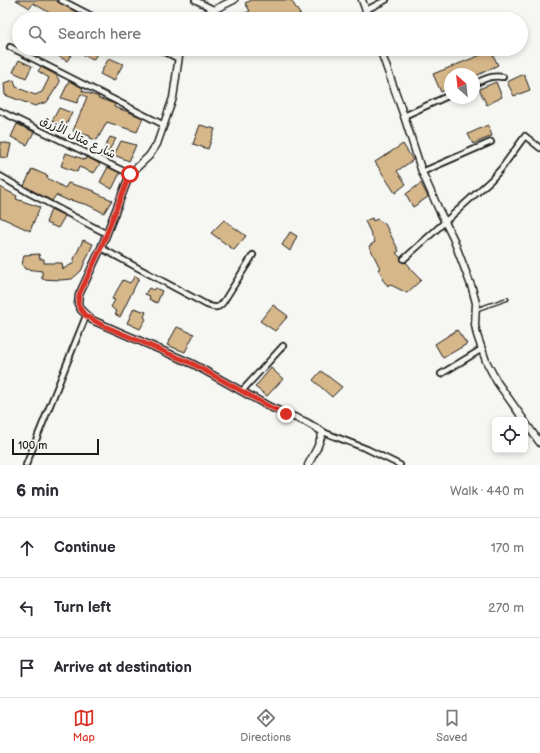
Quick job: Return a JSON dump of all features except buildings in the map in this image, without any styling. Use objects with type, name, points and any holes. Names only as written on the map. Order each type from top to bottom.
[{"type":"street","points":[[61,0],[84,12]]},
{"type":"street","points":[[195,0],[213,9]]},
{"type":"street","points":[[208,12],[234,0]]},
{"type":"street","points":[[362,0],[366,10],[386,0]]},
{"type":"street","points":[[28,56],[164,126]]},
{"type":"street","points":[[173,56],[179,59]]},
{"type":"street","points":[[179,56],[173,98],[164,126],[157,144],[149,156],[130,174],[107,234],[79,295],[78,304],[81,310],[86,316],[102,325],[193,364],[270,407],[306,422],[323,432],[367,449],[400,465]]},
{"type":"street","points":[[383,56],[422,172],[438,210],[462,259],[470,282],[476,303],[475,325],[482,349],[491,372],[521,417]]},
{"type":"street","points":[[480,81],[488,77],[503,77]]},
{"type":"street","points":[[404,116],[444,98]]},
{"type":"street","name":"شارع متال الأزرق","points":[[0,111],[130,174]]},
{"type":"street","points":[[404,259],[491,180],[525,136],[540,148]]},
{"type":"street","points":[[422,172],[491,142]]},
{"type":"street","points":[[0,176],[107,234]]},
{"type":"street","points":[[101,248],[207,305],[217,308],[222,305],[253,255]]},
{"type":"street","points":[[26,465],[86,316]]},
{"type":"street","points":[[242,391],[283,346]]},
{"type":"street","points":[[440,374],[482,349]]},
{"type":"street","points":[[528,426],[540,443]]},
{"type":"street","points":[[308,465],[323,432]]},
{"type":"lane","points":[[476,310],[506,299]]},
{"type":"route","points":[[130,174],[96,260],[79,295],[78,304],[81,310],[92,320],[193,364],[226,381],[270,407],[286,414]]}]
